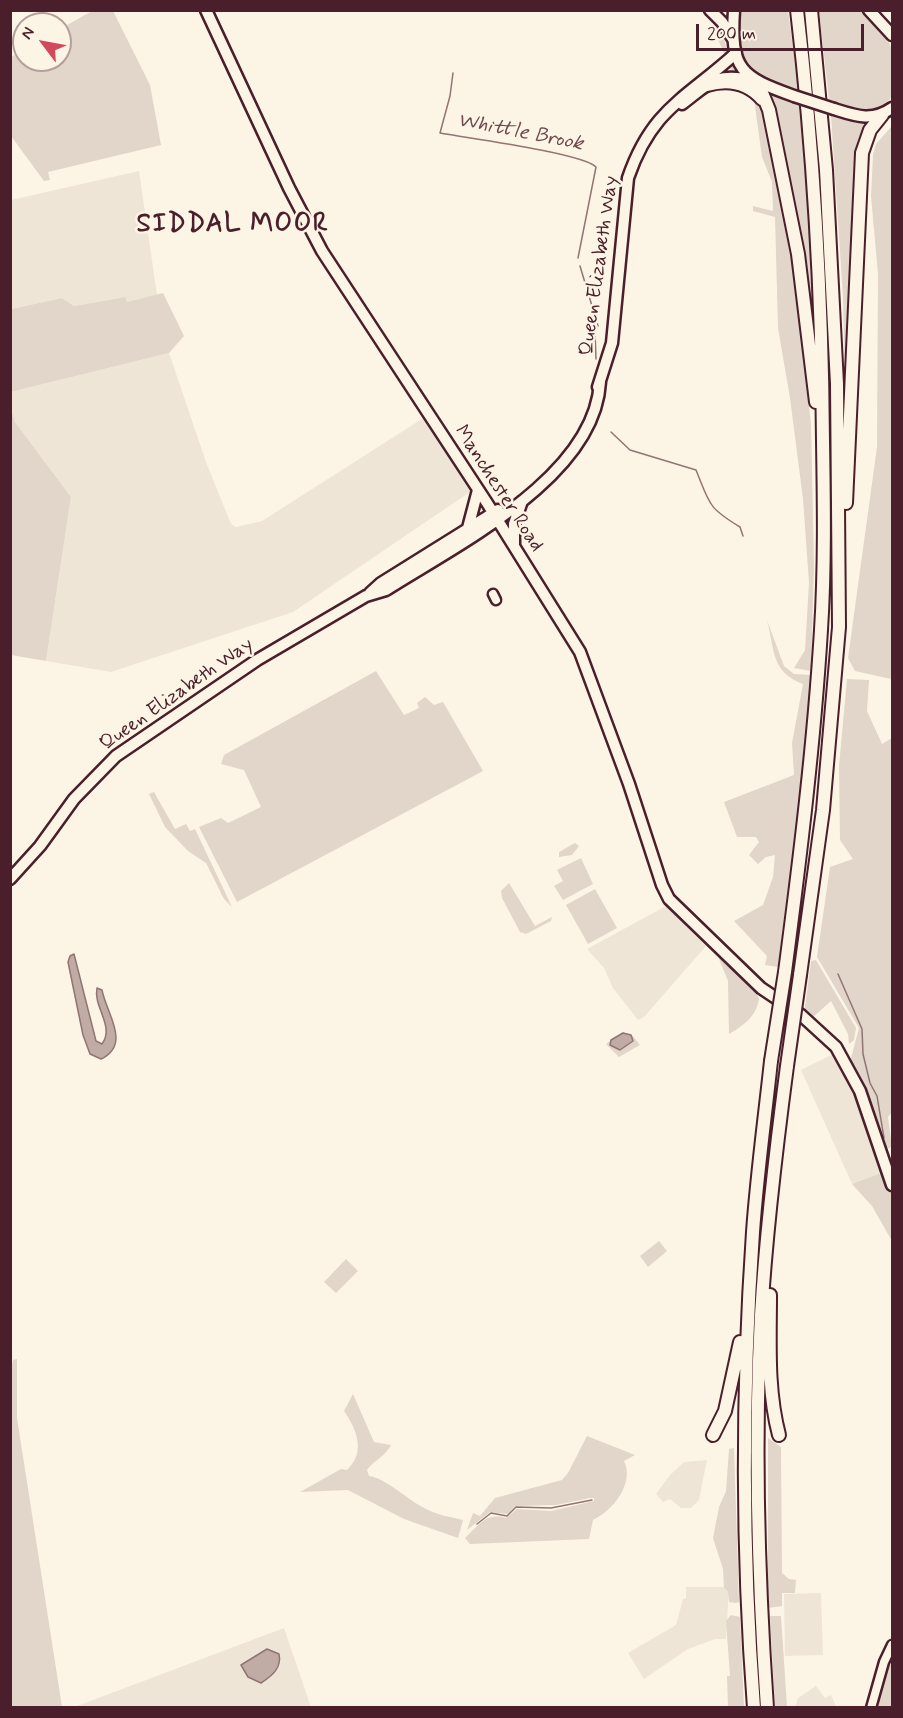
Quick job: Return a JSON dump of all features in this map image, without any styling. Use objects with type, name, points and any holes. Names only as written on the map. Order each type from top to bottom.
[{"type":"highway","points":[[713,1435],[725,1411],[740,1353],[746,1269],[753,1229],[771,1060],[786,972],[806,808],[822,627],[824,478],[822,336],[815,192],[796,10]]},
{"type":"highway","points":[[767,1707],[759,1570],[758,1441],[761,1315],[771,1183],[823,810],[839,627],[837,384],[827,182],[811,10]]},
{"type":"highway","points":[[707,86],[730,81],[743,85],[761,97],[769,110]]},
{"type":"highway","points":[[755,81],[769,110],[798,254],[824,478]]},
{"type":"highway","points":[[839,537],[846,511],[862,153],[870,129],[887,112]]},
{"type":"highway","points":[[771,1183],[769,1382],[771,1405],[780,1435]]},
{"type":"highway","points":[[753,1229],[745,1438],[747,1569],[754,1707]]},
{"type":"main road","name":"Manchester Road","points":[[206,10],[289,188],[322,251],[495,516],[580,652],[600,703],[662,885],[669,899],[754,981],[815,1026],[841,1054],[860,1091],[892,1185]]},
{"type":"main road","points":[[710,10],[722,22],[733,39]]},
{"type":"main road","points":[[734,10],[735,53],[743,69],[755,81]]},
{"type":"main road","points":[[869,10],[892,35]]},
{"type":"main road","name":"Queen Elizabeth Way","points":[[366,596],[386,590],[495,516],[545,476],[564,453],[587,414],[612,343],[628,177],[646,136],[668,109],[735,53]]},
{"type":"main road","points":[[646,136],[707,86],[726,76],[755,81],[862,118],[887,112]]},
{"type":"main road","name":"Queen Elizabeth Way","points":[[10,879],[40,846],[74,799],[116,756],[257,660],[366,596],[381,583],[468,529],[522,501],[549,479],[575,448],[599,400],[600,382]]},
{"type":"main road","points":[[468,529],[478,490]]},
{"type":"main road","points":[[515,548],[514,524],[522,501]]},
{"type":"street","points":[[871,1707],[884,1662],[892,1645]]},
{"type":"shaded area","points":[[92,11],[113,11],[150,85],[161,145],[48,172],[50,180],[44,181],[11,136],[11,57],[12,72],[72,72],[72,22]]},
{"type":"shaded area","points":[[740,11],[788,11],[799,92],[767,83],[750,71],[742,55],[738,38]]},
{"type":"shaded area","points":[[819,11],[865,11],[884,32],[892,58],[892,96],[886,103],[879,107],[863,109],[829,99]]},
{"type":"shaded area","points":[[715,23],[723,37],[733,67],[763,105],[792,255],[811,424],[814,566],[811,671],[794,668],[805,650],[809,583],[803,499],[778,328],[775,217],[753,211],[753,206],[773,211],[772,182],[762,157],[754,99],[730,68],[713,27]]},
{"type":"shaded area","points":[[769,95],[799,105],[808,203],[816,357]]},
{"type":"shaded area","points":[[831,116],[870,124],[846,430],[843,297]]},
{"type":"shaded area","points":[[892,126],[891,679],[855,671],[848,658],[877,447],[878,274],[871,196],[873,155],[876,144]]},
{"type":"shaded area","points":[[139,171],[157,295],[127,302],[124,297],[74,306],[62,298],[11,309],[11,200]]},
{"type":"shaded area","points":[[163,293],[184,336],[169,353],[11,392],[11,309],[62,298],[74,306],[125,297],[127,302]]},
{"type":"shaded area","points":[[169,353],[206,462],[231,524],[236,527],[262,521],[425,417],[473,490],[293,612],[111,672],[46,661],[71,497],[15,422],[11,409],[11,392]]},
{"type":"shaded area","points":[[11,409],[15,422],[71,497],[46,661],[11,655]]},
{"type":"shaded area","points":[[767,620],[784,666],[794,674],[811,675],[800,802],[778,967],[765,965],[767,956],[734,921],[763,905],[773,877],[775,855],[766,857],[758,864],[749,855],[759,842],[756,837],[737,837],[724,802],[794,775],[792,743],[803,684],[793,679],[780,667],[773,651]]},
{"type":"shaded area","points":[[376,671],[404,715],[419,708],[417,703],[425,697],[434,705],[443,702],[483,771],[237,902],[199,827],[221,818],[228,823],[261,807],[244,770],[221,764],[224,755]]},
{"type":"shaded area","points":[[847,679],[869,680],[867,711],[882,744],[892,738],[892,1112],[888,1117],[892,1147],[884,1150],[865,1093],[850,1062],[859,1028],[817,957],[830,867],[853,859],[840,840],[839,766]]},
{"type":"shaded area","points":[[154,792],[175,829],[186,824],[190,831],[195,829],[232,907],[224,899],[206,863],[188,851],[165,827],[149,794]]},
{"type":"shaded area","points":[[575,843],[579,846],[572,855],[559,857],[559,852]]},
{"type":"shaded area","points":[[581,858],[593,884],[563,900],[554,886],[563,881],[557,870]]},
{"type":"shaded area","points":[[509,883],[535,926],[552,917],[551,921],[526,934],[520,932],[502,898],[501,891]]},
{"type":"shaded area","points":[[595,889],[617,928],[588,944],[566,905]]},
{"type":"shaded area","points":[[666,906],[706,946],[644,1017],[638,1020],[613,988],[604,968],[587,949]]},
{"type":"shaded area","points":[[74,954],[96,1041],[102,1044],[106,1030],[98,1002],[97,988],[102,990],[115,1028],[115,1045],[110,1053],[101,1059],[90,1054],[83,1035],[68,962],[70,956]]},
{"type":"shaded area","points":[[717,954],[756,992],[759,999],[755,1011],[748,1020],[729,1034],[728,981]]},
{"type":"shaded area","points":[[816,960],[856,1028],[854,1040],[849,1044],[848,1034],[831,1001],[811,1019],[804,1014],[811,961]]},
{"type":"shaded area","points":[[623,1032],[633,1036],[640,1045],[619,1057],[606,1044]]},
{"type":"shaded area","points":[[623,1033],[631,1035],[633,1041],[620,1050],[610,1045],[611,1040]]},
{"type":"shaded area","points":[[835,1053],[863,1108],[881,1173],[852,1184],[801,1070]]},
{"type":"shaded area","points":[[881,1173],[892,1194],[892,1241],[872,1206],[852,1184]]},
{"type":"shaded area","points":[[659,1241],[667,1251],[648,1267],[640,1256]]},
{"type":"shaded area","points":[[346,1259],[358,1271],[336,1293],[324,1282]]},
{"type":"shaded area","points":[[17,1359],[17,1418],[62,1707],[11,1707],[10,1375],[13,1360]]},
{"type":"shaded area","points":[[353,1394],[374,1442],[391,1445],[385,1454],[367,1470],[369,1476],[390,1485],[430,1511],[463,1520],[458,1538],[404,1519],[348,1490],[300,1492],[341,1469],[347,1470],[353,1463],[358,1441],[353,1426],[344,1411]]},
{"type":"shaded area","points":[[587,1436],[635,1455],[624,1461],[627,1470],[626,1479],[620,1496],[607,1510],[593,1520],[589,1539],[470,1544],[465,1538],[488,1518],[506,1518],[517,1509],[551,1511],[594,1501],[594,1498],[590,1498],[556,1505],[515,1506],[508,1514],[490,1512],[467,1530],[473,1513],[480,1516],[495,1498],[562,1480]]},
{"type":"shaded area","points":[[768,1438],[781,1447],[782,1573],[789,1579],[796,1580],[795,1593],[782,1593],[782,1606],[768,1608]]},
{"type":"shaded area","points":[[734,1448],[739,1602],[736,1603],[729,1602],[728,1591],[724,1588],[723,1569],[713,1538],[719,1507],[726,1491],[729,1449]]},
{"type":"shaded area","points":[[707,1460],[699,1500],[691,1508],[681,1508],[670,1499],[663,1502],[656,1494],[670,1475],[684,1462]]},
{"type":"shaded area","points":[[686,1587],[729,1587],[726,1639],[715,1639],[688,1649],[644,1679],[628,1653],[676,1625],[683,1599],[686,1598]]},
{"type":"shaded area","points":[[821,1593],[823,1655],[785,1656],[784,1594]]},
{"type":"shaded area","points":[[731,1615],[740,1617],[744,1707],[728,1707],[727,1676],[730,1676],[726,1621]]},
{"type":"shaded area","points":[[770,1616],[781,1616],[787,1707],[775,1707]]},
{"type":"shaded area","points":[[284,1628],[311,1707],[71,1708],[85,1703]]},
{"type":"shaded area","points":[[267,1649],[279,1654],[280,1659],[278,1667],[261,1683],[248,1677],[241,1665]]},
{"type":"shaded area","points":[[892,1654],[892,1707],[876,1708],[890,1659]]},
{"type":"shaded area","points":[[816,1686],[825,1698],[831,1695],[836,1706],[840,1707],[795,1707],[798,1698]]},
{"type":"waterway","name":"Whittle Brook","points":[[453,73],[450,96],[440,133],[548,151],[570,156],[596,167],[578,258]]},
{"type":"waterway","name":"Whittle Brook","points":[[580,266],[598,326],[595,332],[596,359]]},
{"type":"waterway","points":[[611,432],[630,450],[696,470],[711,504],[740,527],[743,536]]},
{"type":"waterway","name":"Whittle Brook","points":[[838,974],[862,1029],[863,1054],[870,1083],[877,1096],[884,1138]]},
{"type":"waterway","points":[[477,1524],[491,1513],[507,1516],[516,1507],[551,1508],[592,1500]]},
{"type":"district","name":"SIDDAL MOOR","points":[[233,226]]}]
